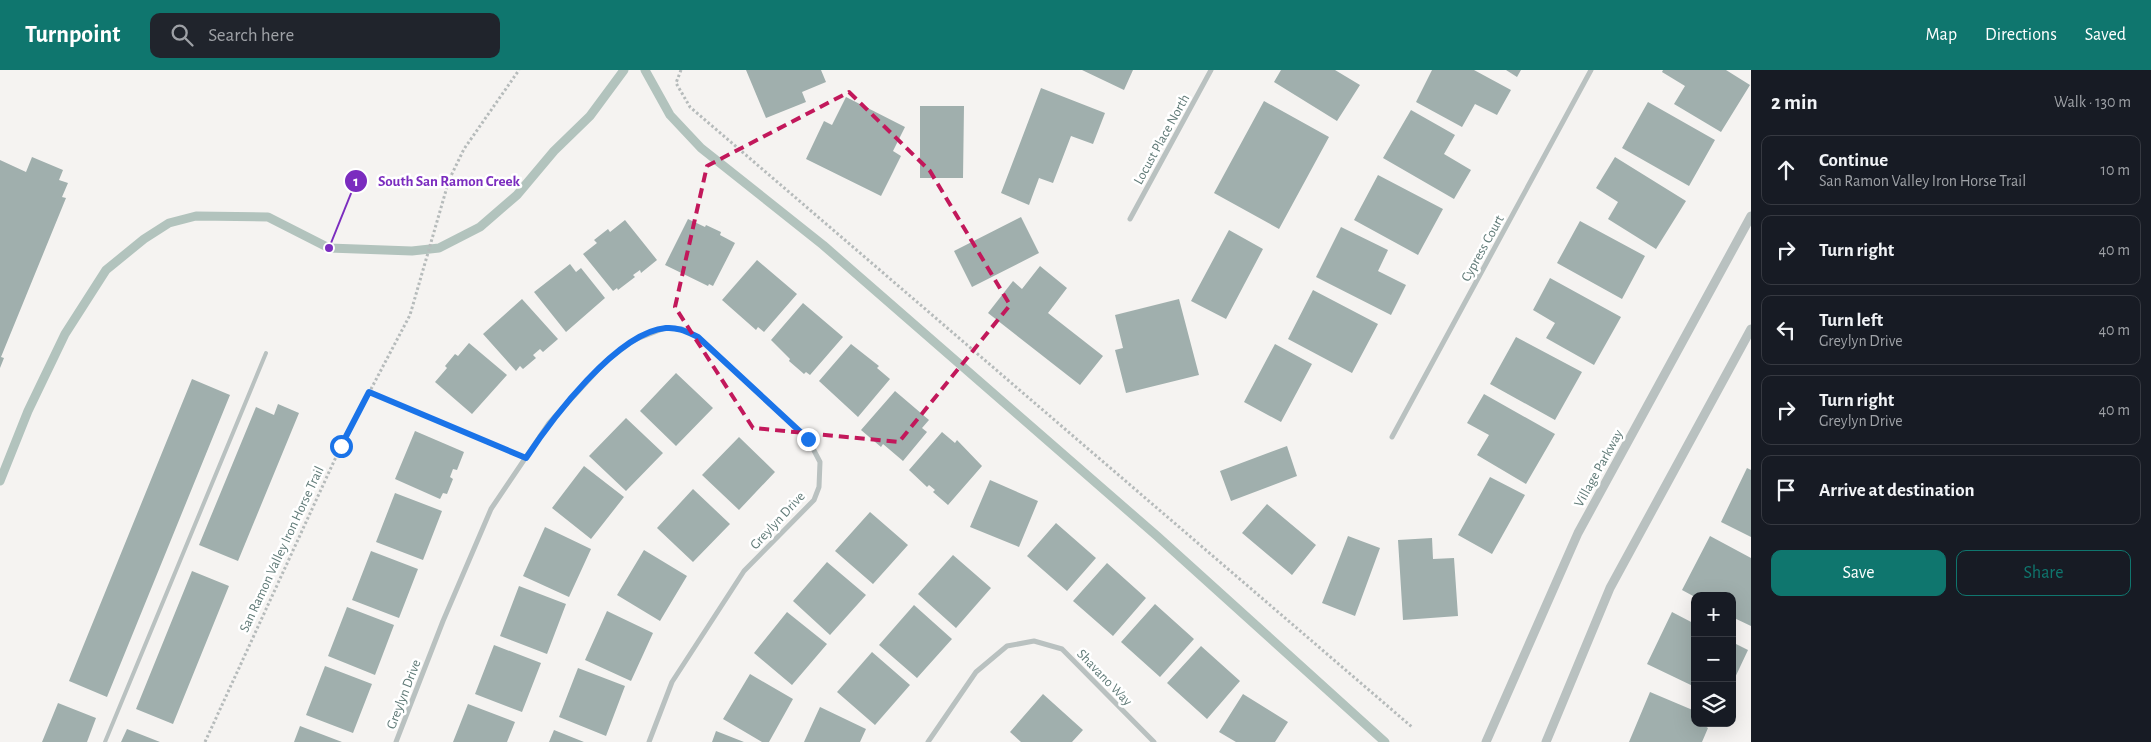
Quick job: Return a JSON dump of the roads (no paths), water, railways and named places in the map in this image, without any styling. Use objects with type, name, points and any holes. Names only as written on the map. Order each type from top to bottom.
[{"type":"street","name":"Locust Place North","points":[[1130,219],[1211,70]]},
{"type":"street","name":"Cypress Court","points":[[1392,437],[1591,70]]},
{"type":"street","name":"Village Parkway","points":[[1486,742],[1578,533],[1751,216]]},
{"type":"street","name":"Greylyn Drive","points":[[396,742],[443,620],[492,509],[549,423],[606,361],[634,340],[665,328],[682,329],[698,337],[808,439],[820,462],[819,487],[814,500],[744,571],[672,682],[649,742]]},
{"type":"street","points":[[1546,742],[1610,588],[1751,329]]},
{"type":"street","name":"Shavano Way","points":[[928,742],[976,672],[1007,646],[1034,641],[1062,649],[1154,742]]},
{"type":"lane","points":[[105,742],[266,353]]},
{"type":"waterway","points":[[0,481],[28,411],[65,334],[106,270],[144,239],[169,223],[196,216],[268,217],[329,248],[412,251],[439,248],[480,227],[517,195],[554,151],[590,116],[624,70]]},
{"type":"waterway","points":[[645,70],[670,115],[701,148],[823,245],[1157,536],[1385,742]]},
{"type":"place","name":"South San Ramon Creek","points":[[329,248]]}]
